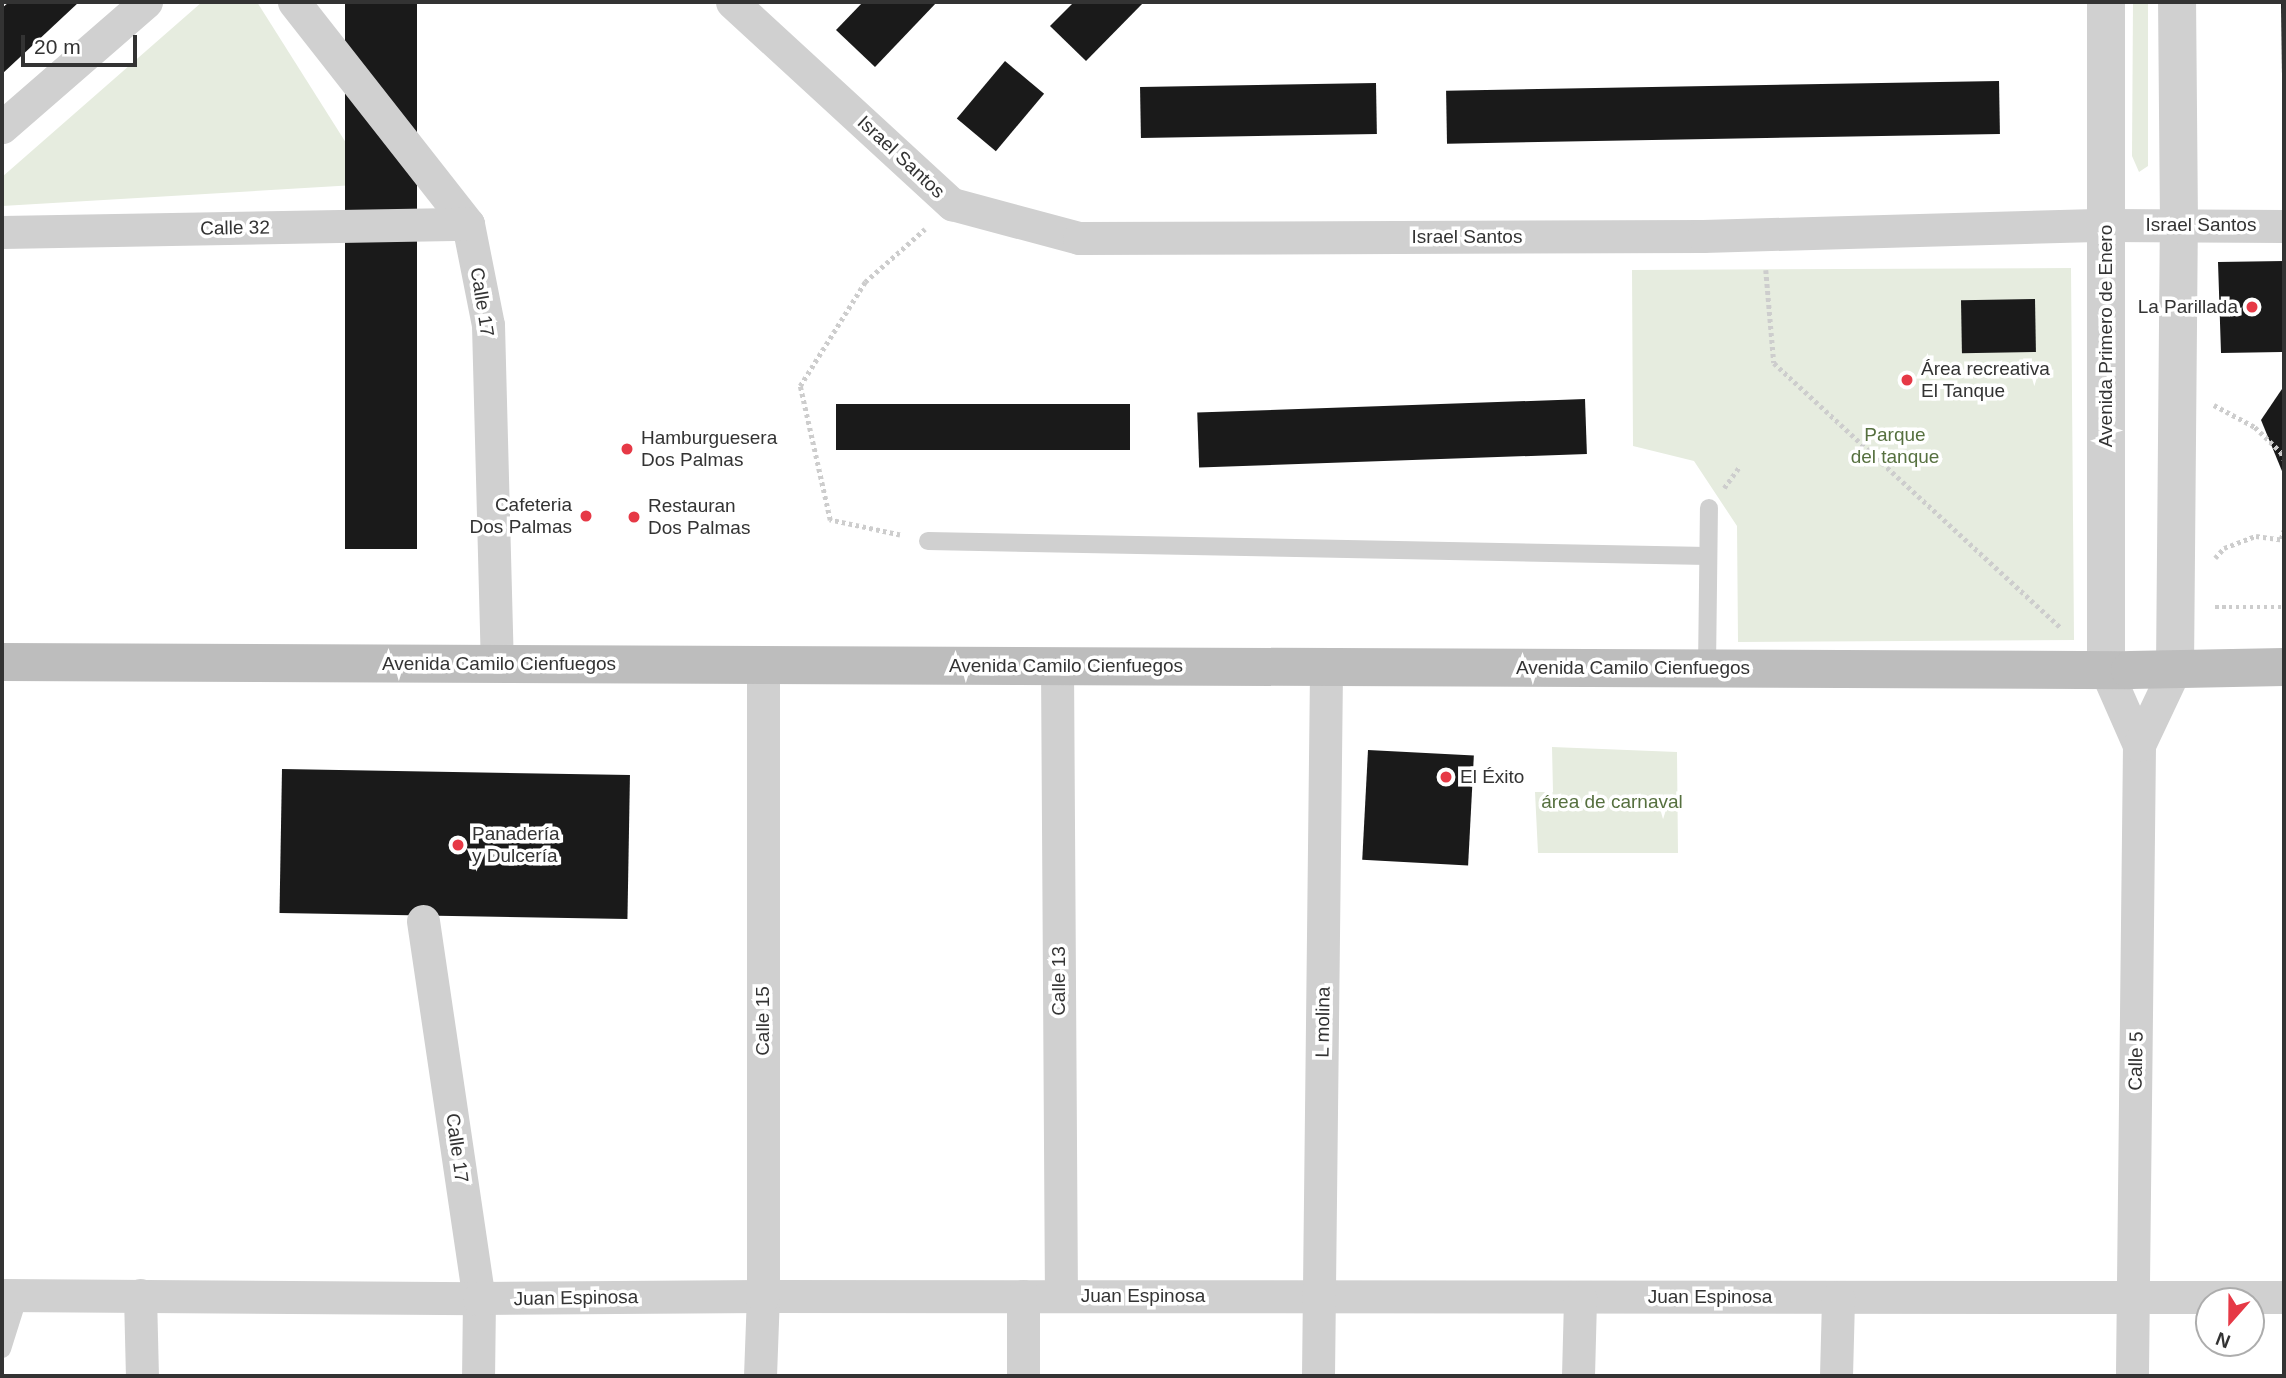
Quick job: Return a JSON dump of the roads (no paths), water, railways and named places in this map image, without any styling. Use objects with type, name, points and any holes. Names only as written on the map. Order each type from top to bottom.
[{"type":"main road","name":"Avenida Camilo Cienfuegos","points":[[2,662],[2118,670],[2284,667]]},
{"type":"street","points":[[2,127],[146,2]]},
{"type":"street","name":"Calle 17","points":[[294,2],[468,225],[488,325],[497,664]]},
{"type":"street","name":"Israel Santos","points":[[732,2],[952,204],[1079,238],[1762,235],[2106,225],[2284,226]]},
{"type":"street","name":"Avenida Primero de Enero","points":[[2106,2],[2106,225],[2118,670]]},
{"type":"street","points":[[2175,669],[2179,225],[2177,2]]},
{"type":"street","name":"Calle 32","points":[[2,232],[468,225]]},
{"type":"street","name":"Calle 15","points":[[760,1376],[763,1296],[763,665]]},
{"type":"street","name":"Calle 13","points":[[1057,666],[1061,1296]]},
{"type":"street","name":"L molina","points":[[1318,1376],[1326,667]]},
{"type":"street","name":"Calle 5","points":[[2139,745],[2175,669]]},
{"type":"street","name":"Calle 5","points":[[2118,670],[2139,745],[2132,1376]]},
{"type":"street","name":"Calle 17","points":[[423,921],[479,1298],[478,1376]]},
{"type":"street","name":"Juan Espinosa","points":[[10,1295],[479,1298],[2284,1297]]},
{"type":"street","points":[[140,1295],[142,1376]]},
{"type":"street","points":[[1023,1296],[1023,1376]]},
{"type":"street","points":[[1578,1376],[1580,1297]]},
{"type":"street","points":[[1836,1376],[1838,1297]]},
{"type":"lane","points":[[1707,668],[1709,508]]},
{"type":"lane","points":[[928,541],[1708,556]]},
{"type":"lane","points":[[2,1349],[10,1295]]},
{"type":"place","name":"La Parillada","points":[[2252,307]]},
{"type":"place","name":"Área recreativa El Tanque","points":[[1907,380]]},
{"type":"place","name":"Hamburguesera Dos Palmas","points":[[627,449]]},
{"type":"place","name":"Cafeteria Dos Palmas","points":[[586,516]]},
{"type":"place","name":"Restauran Dos Palmas","points":[[634,517]]},
{"type":"place","name":"El Éxito","points":[[1446,777]]},
{"type":"place","name":"Panadería y Dulcería","points":[[458,845]]},
{"type":"park label","name":"Parque del tanque","points":[[1895,446]]},
{"type":"park label","name":"área de carnaval","points":[[1612,802]]}]
